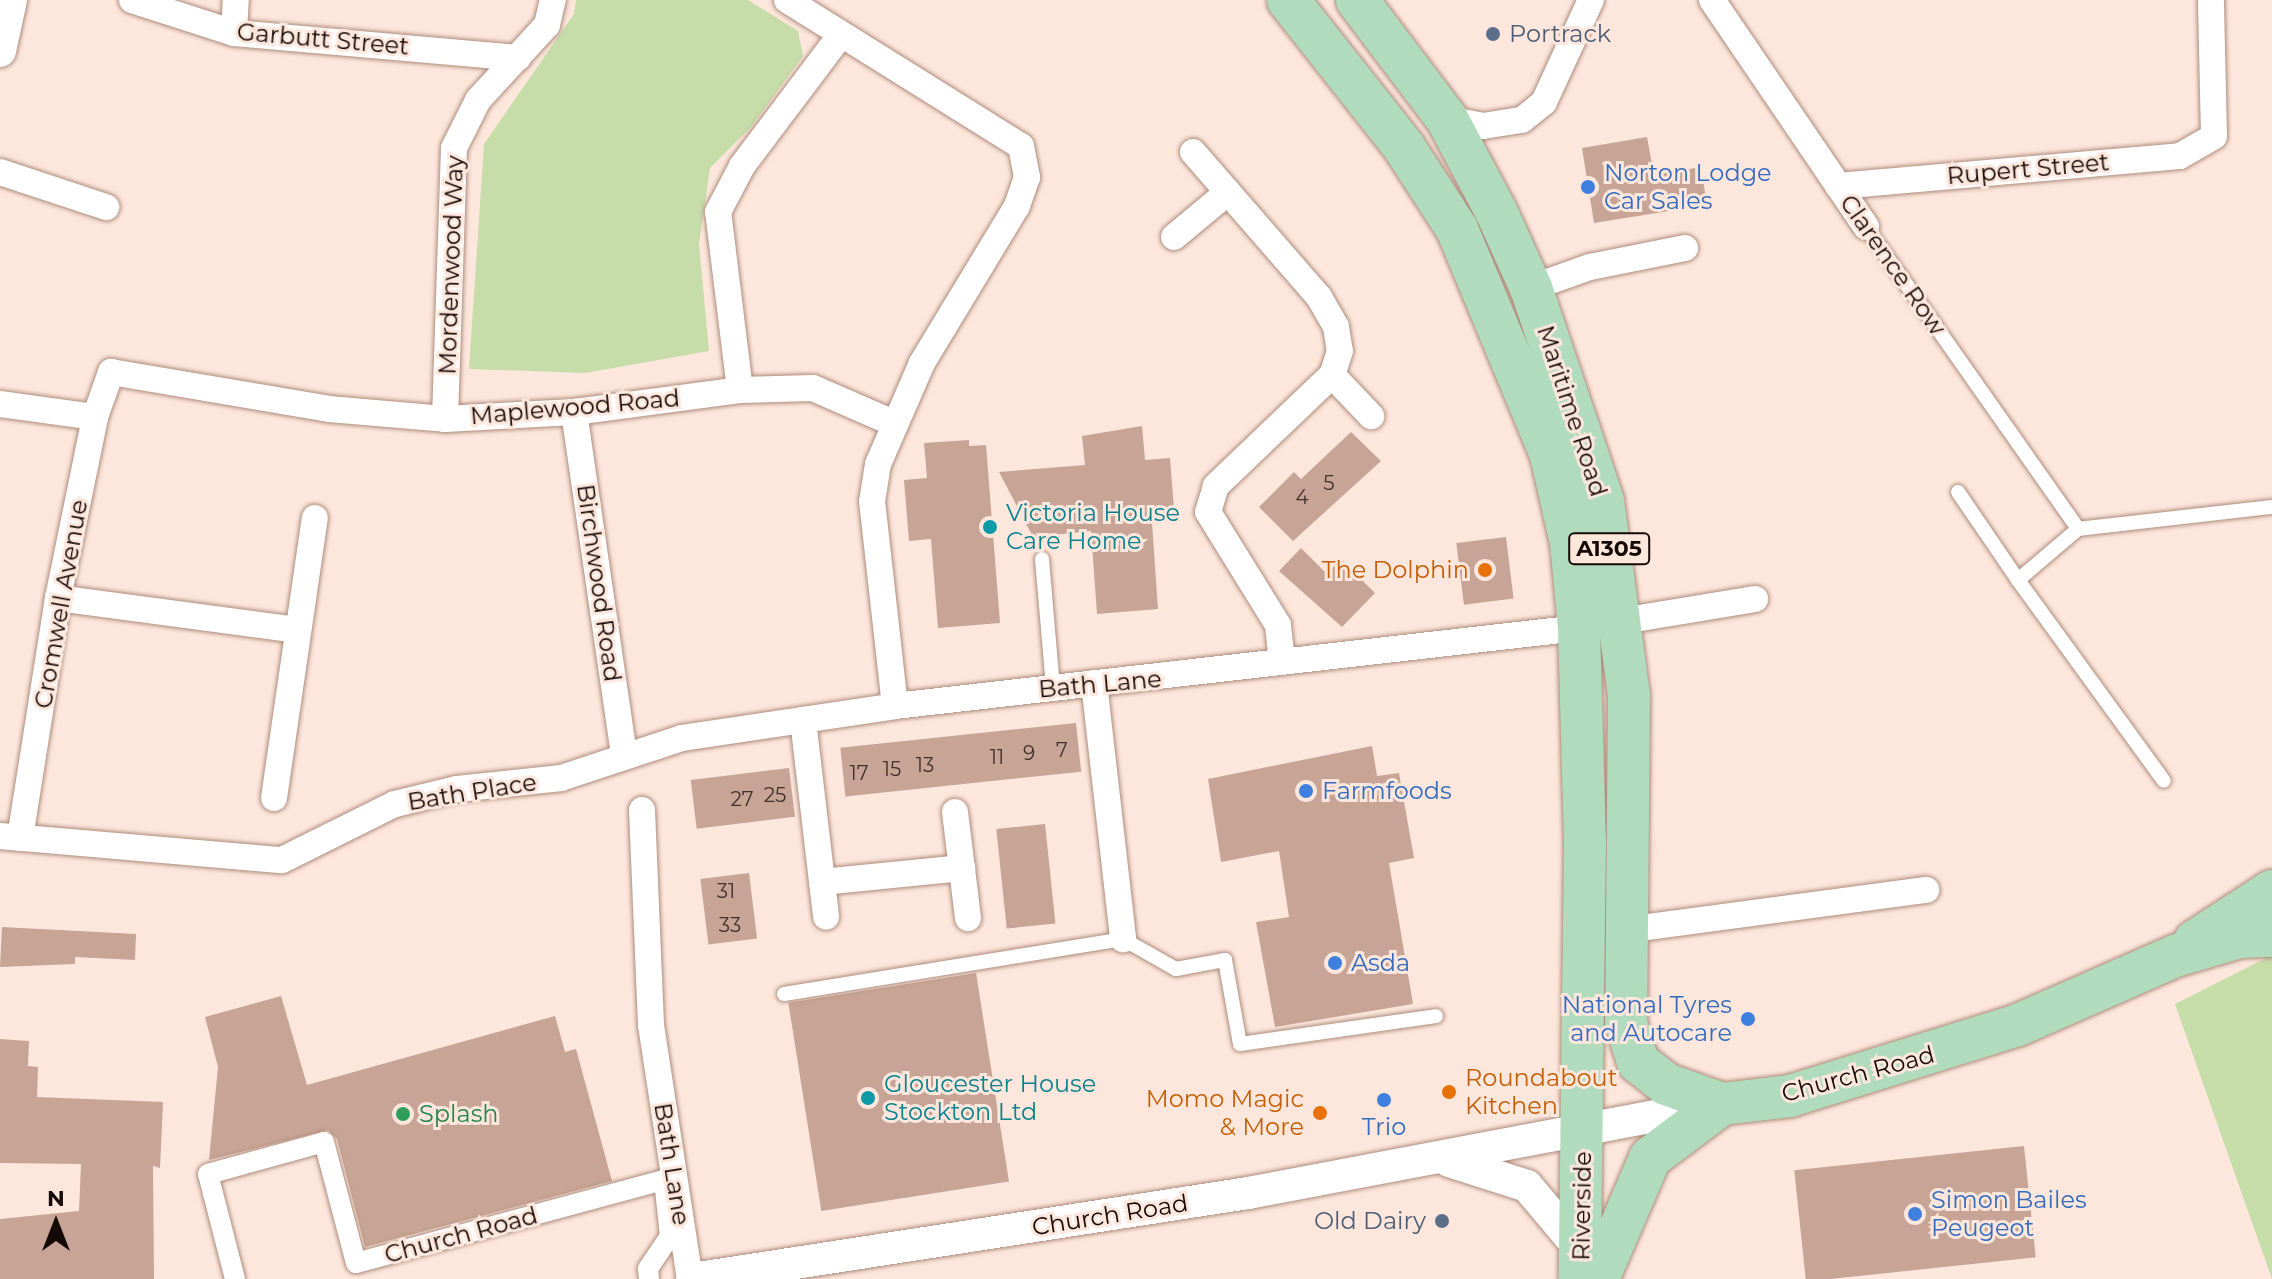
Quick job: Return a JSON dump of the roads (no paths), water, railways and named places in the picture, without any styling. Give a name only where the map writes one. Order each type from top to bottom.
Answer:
[{"type":"main road","name":"Maritime Road","points":[[1288,0],[1404,147],[1457,229],[1551,455],[1571,543],[1579,628],[1583,1133]]},
{"type":"main road","name":"Maritime Road","points":[[1357,0],[1447,119],[1531,288],[1603,501],[1622,621],[1629,695],[1626,1023],[1638,1062],[1666,1084],[1722,1104]]},
{"type":"main road","name":"Church Road","points":[[2175,956],[2272,891]]},
{"type":"main road","name":"Church Road","points":[[1722,1104],[1790,1096],[1888,1070],[2018,1025],[2175,956],[2240,937],[2272,936]]},
{"type":"main road","name":"Riverside","points":[[1586,1269],[1650,1158],[1722,1104]]},
{"type":"main road","name":"Riverside","points":[[1583,1133],[1586,1269]]},
{"type":"street","points":[[0,51],[11,0]]},
{"type":"street","name":"Garbutt Street","points":[[132,0],[234,33],[518,58]]},
{"type":"street","points":[[234,33],[236,0]]},
{"type":"street","name":"Mordenwood Way","points":[[445,419],[454,148],[478,100],[547,25],[553,0]]},
{"type":"street","points":[[787,0],[840,36],[1021,146],[1027,177],[1017,206],[891,422],[872,501],[895,706]]},
{"type":"street","points":[[1447,119],[1483,126],[1522,120],[1544,102],[1591,0]]},
{"type":"street","name":"Clarence Row","points":[[1712,0],[1866,227]]},
{"type":"street","name":"Rupert Street","points":[[1838,186],[2180,156],[2214,136],[2211,0]]},
{"type":"street","points":[[740,390],[718,212],[742,166],[840,36]]},
{"type":"street","points":[[1193,152],[1319,297],[1336,327],[1340,351],[1332,375],[1216,486],[1208,512],[1278,625],[1282,662]]},
{"type":"street","points":[[0,172],[106,207]]},
{"type":"street","points":[[1174,237],[1228,192]]},
{"type":"street","points":[[1531,288],[1590,267],[1685,248]]},
{"type":"street","name":"Maplewood Road","points":[[111,372],[329,409],[445,419],[574,412],[740,390],[813,388],[891,422]]},
{"type":"street","name":"Cromwell Avenue","points":[[10,837],[95,417],[111,372]]},
{"type":"street","points":[[1332,375],[1371,416]]},
{"type":"street","points":[[0,404],[95,417]]},
{"type":"street","name":"Birchwood Road","points":[[574,412],[624,755]]},
{"type":"street","points":[[274,798],[315,518]]},
{"type":"street","points":[[58,598],[297,630]]},
{"type":"street","points":[[1622,621],[1755,599]]},
{"type":"street","name":"Bath Lane","points":[[624,755],[682,738],[895,706],[1579,628]]},
{"type":"street","points":[[1094,683],[1123,939]]},
{"type":"street","points":[[803,720],[826,917]]},
{"type":"street","name":"Bath Place","points":[[10,837],[282,860],[395,804],[457,789],[561,778],[624,755]]},
{"type":"street","name":"Bath Lane","points":[[642,810],[651,1025],[691,1279]]},
{"type":"street","points":[[955,812],[968,918]]},
{"type":"street","points":[[822,882],[962,868]]},
{"type":"street","points":[[1626,930],[1926,890]]},
{"type":"street","name":"Church Road","points":[[691,1279],[839,1270],[1432,1157],[1583,1133],[1722,1104]]},
{"type":"street","name":"Church Road","points":[[235,1279],[208,1174],[324,1142],[356,1263],[664,1180],[670,1236],[648,1269],[649,1279]]},
{"type":"street","name":"Church Road","points":[[1432,1157],[1505,1174],[1527,1186],[1586,1269]]},
{"type":"lane","name":"Clarence Row","points":[[1866,227],[2078,529]]},
{"type":"lane","points":[[1958,492],[2164,781]]},
{"type":"lane","points":[[2018,580],[2078,529],[2272,507]]},
{"type":"lane","points":[[1042,559],[1053,688]]},
{"type":"lane","points":[[784,994],[1123,939],[1176,969],[1225,960],[1240,1044],[1436,1016]]},
{"type":"place","name":"Portrack","points":[[1493,34]]},
{"type":"place","name":"Norton Lodge Car Sales","points":[[1588,187]]},
{"type":"place","name":"Victoria House Care Home","points":[[990,527]]},
{"type":"place","name":"The Dolphin","points":[[1485,570]]},
{"type":"place","name":"Farmfoods","points":[[1306,791]]},
{"type":"place","name":"Asda","points":[[1335,963]]},
{"type":"place","name":"National Tyres and Autocare","points":[[1748,1019]]},
{"type":"place","name":"Roundabout Kitchen","points":[[1449,1092]]},
{"type":"place","name":"Gloucester House Stockton Ltd","points":[[868,1098]]},
{"type":"place","name":"Trio","points":[[1384,1100]]},
{"type":"place","name":"Momo Magic & More","points":[[1320,1113]]},
{"type":"place","name":"Splash","points":[[403,1114]]},
{"type":"place","name":"Simon Bailes Peugeot","points":[[1915,1214]]},
{"type":"place","name":"Old Dairy","points":[[1442,1221]]}]
